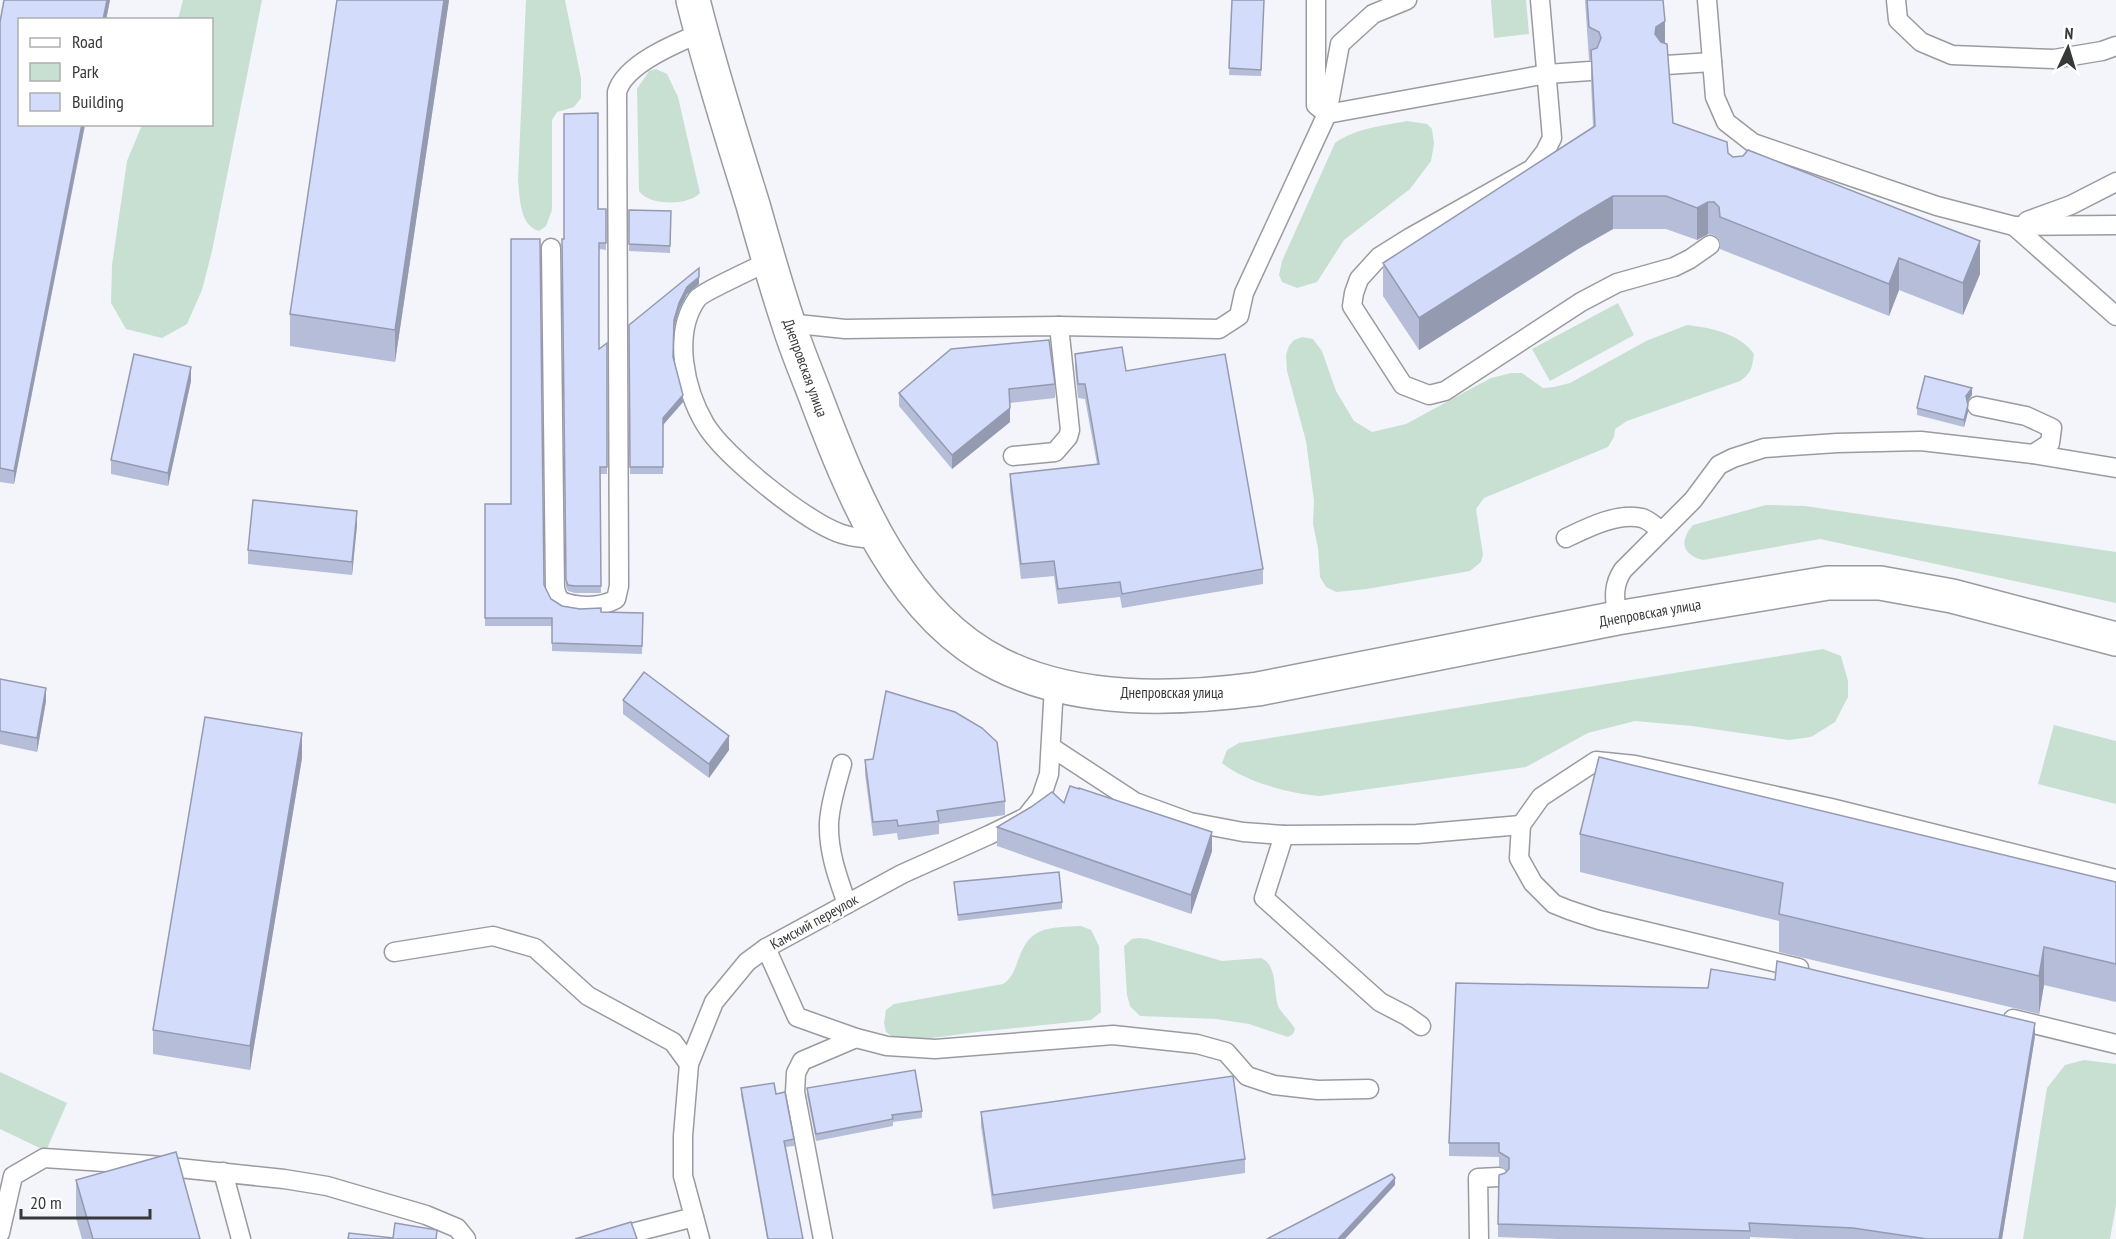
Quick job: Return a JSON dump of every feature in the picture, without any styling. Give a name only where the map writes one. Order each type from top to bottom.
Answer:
[{"type":"main road","name":"Днепровская улица","points":[[693,0],[788,324],[845,473],[878,538],[915,592],[961,640],[999,664],[1054,686],[1133,696],[1207,696],[1258,690],[1617,618],[1828,583],[1880,583],[1952,596],[2116,639]]},
{"type":"lane","points":[[1316,0],[1316,105],[1327,114],[1547,74],[1590,71]]},
{"type":"lane","points":[[788,324],[845,329],[1059,326],[1220,329],[1239,316],[1244,293],[1327,114],[1340,44],[1373,14],[1407,0]]},
{"type":"lane","points":[[1540,0],[1552,138],[1545,152],[1532,168],[1379,257],[1359,279],[1354,293],[1352,306],[1403,385],[1429,395],[1445,391],[1581,302],[1617,283],[1674,267],[1710,245]]},
{"type":"lane","points":[[1707,0],[1715,97],[1726,122],[1753,143],[1937,206],[2014,226],[2116,225]]},
{"type":"lane","points":[[1896,0],[1898,20],[1921,42],[1952,55],[2054,59],[2102,51],[2116,45]]},
{"type":"lane","points":[[551,248],[555,589],[559,600],[571,606],[608,604],[616,599],[619,586],[618,92],[626,75],[665,48],[701,33]]},
{"type":"lane","points":[[1666,65],[1712,62]]},
{"type":"lane","points":[[1745,161],[1753,143]]},
{"type":"lane","points":[[2014,226],[2071,205],[2116,182]]},
{"type":"lane","points":[[2014,226],[2116,316]]},
{"type":"lane","points":[[769,261],[698,297],[686,324],[684,350],[686,381],[691,398],[706,427],[743,466],[777,495],[840,533],[861,539],[878,538]]},
{"type":"lane","points":[[1013,456],[1054,452],[1068,437],[1070,430],[1059,326]]},
{"type":"lane","points":[[1977,406],[2026,416],[2052,428],[2050,443],[2033,454]]},
{"type":"lane","points":[[1617,618],[1614,590],[1616,580],[1623,570],[1693,500],[1719,465],[1764,448],[1921,441],[2033,454],[2116,468]]},
{"type":"lane","points":[[1566,538],[1602,522],[1625,518],[1641,517],[1649,520],[1661,531]]},
{"type":"lane","name":"Камский переулок","points":[[700,1239],[683,1176],[683,1136],[688,1064],[714,1002],[747,962],[766,948],[902,874],[989,836],[1026,816],[1041,798],[1049,774],[1054,686]]},
{"type":"lane","points":[[1051,747],[1135,802],[1190,822],[1243,832],[1284,835],[1416,834],[1521,825]]},
{"type":"lane","points":[[1817,972],[1599,920],[1554,904],[1533,883],[1519,858],[1521,825],[1541,797],[1596,761],[1635,765],[1831,808],[2116,879]]},
{"type":"lane","points":[[842,764],[829,822],[833,862],[847,904]]},
{"type":"lane","points":[[1284,835],[1264,898],[1380,1002],[1421,1026]]},
{"type":"lane","points":[[394,952],[493,936],[535,948],[588,996],[673,1042],[688,1064]]},
{"type":"lane","points":[[766,948],[797,1017],[856,1038],[887,1046],[934,1049],[1113,1035],[1197,1044],[1226,1052],[1247,1076],[1274,1085],[1318,1090],[1369,1089]]},
{"type":"lane","points":[[2001,1016],[2116,1044]]},
{"type":"lane","points":[[823,1239],[795,1092],[796,1073],[802,1061],[856,1038]]},
{"type":"lane","points":[[0,1233],[14,1176],[44,1158],[223,1172],[327,1186],[426,1215],[457,1228],[466,1239]]},
{"type":"lane","points":[[223,1172],[241,1239]]},
{"type":"lane","points":[[1479,1239],[1479,1178],[1499,1177]]},
{"type":"lane","points":[[609,1239],[694,1217]]},
{"type":"green space","points":[[183,0],[262,0],[212,251],[202,290],[187,324],[162,338],[126,329],[111,303],[112,265],[127,161],[142,126],[213,126],[213,18],[178,18]]},
{"type":"green space","points":[[526,0],[565,0],[581,78],[581,98],[574,107],[557,112],[552,120],[552,210],[546,226],[539,231],[532,228],[524,217],[518,180]]},
{"type":"green space","points":[[1491,0],[1526,0],[1529,34],[1494,38]]},
{"type":"green space","points":[[656,69],[667,74],[678,97],[700,193],[678,202],[660,202],[644,196],[639,191],[637,89],[649,71]]},
{"type":"green space","points":[[1407,121],[1427,124],[1432,129],[1434,144],[1431,161],[1410,189],[1344,240],[1317,282],[1297,288],[1282,282],[1279,275],[1282,261],[1335,143],[1360,131]]},
{"type":"green space","points":[[1618,303],[1634,335],[1550,381],[1532,349]]},
{"type":"green space","points":[[1687,325],[1724,333],[1741,341],[1754,354],[1752,366],[1747,375],[1740,381],[1627,421],[1615,429],[1614,437],[1608,447],[1484,498],[1476,509],[1483,555],[1481,562],[1470,571],[1367,589],[1336,592],[1326,587],[1320,577],[1318,548],[1313,524],[1314,501],[1306,441],[1287,371],[1286,355],[1294,340],[1302,337],[1313,339],[1322,351],[1336,391],[1354,421],[1372,432],[1406,424],[1491,378],[1511,373],[1522,373],[1543,388],[1570,383],[1646,341]]},
{"type":"green space","points":[[1766,505],[1805,506],[2116,552],[2116,603],[1820,539],[1703,560],[1687,551],[1684,542],[1693,525]]},
{"type":"green space","points":[[1823,649],[1841,656],[1848,681],[1848,697],[1835,722],[1811,737],[1789,740],[1692,726],[1635,721],[1588,733],[1526,767],[1320,796],[1269,786],[1243,776],[1222,763],[1227,750],[1239,743]]},
{"type":"green space","points":[[2054,725],[2116,741],[2116,804],[2038,784]]},
{"type":"green space","points":[[1081,926],[1091,930],[1099,946],[1101,1012],[1091,1020],[924,1039],[897,1040],[886,1032],[884,1023],[886,1010],[894,1004],[1003,984],[1013,973],[1031,937],[1049,929]]},
{"type":"green space","points":[[1139,938],[1222,961],[1261,958],[1266,961],[1273,972],[1278,1006],[1295,1029],[1293,1034],[1288,1037],[1249,1024],[1216,1019],[1140,1016],[1130,1006],[1127,995],[1124,946],[1132,939]]},
{"type":"green space","points":[[2084,1060],[2116,1064],[2116,1205],[2110,1239],[2023,1239],[2047,1088],[2065,1065]]},
{"type":"green space","points":[[0,1072],[67,1103],[46,1151],[0,1129]]},
{"type":"building","points":[[4,0],[107,0],[103,18],[18,18],[18,126],[82,126],[14,471],[0,468],[0,22]]},
{"type":"building","points":[[337,0],[444,0],[395,330],[290,314]]},
{"type":"building","points":[[1232,0],[1264,0],[1261,70],[1229,68]]},
{"type":"building","points":[[1587,0],[1663,0],[1665,21],[1656,27],[1655,34],[1661,42],[1667,44],[1673,123],[1727,142],[1728,153],[1733,157],[1743,156],[1748,150],[1980,241],[1963,283],[1899,258],[1889,284],[1720,217],[1719,207],[1714,202],[1708,202],[1697,208],[1666,196],[1613,196],[1419,318],[1383,263],[1595,126],[1591,50],[1597,48],[1601,38],[1599,32],[1589,27]]},
{"type":"building","points":[[598,113],[598,209],[606,209],[606,243],[599,243],[599,349],[607,343],[607,467],[600,467],[601,586],[575,586],[568,585],[566,580],[562,239],[564,239],[564,114]]},
{"type":"building","points":[[629,210],[671,211],[670,246],[629,244]]},
{"type":"building","points":[[511,239],[540,239],[544,585],[551,599],[562,606],[580,609],[601,608],[601,612],[643,613],[642,646],[552,643],[552,618],[485,618],[485,504],[511,504]]},
{"type":"building","points":[[699,268],[699,277],[687,287],[674,320],[673,357],[683,395],[663,418],[663,467],[630,467],[629,325]]},
{"type":"building","points":[[1049,340],[1055,384],[1009,389],[1010,408],[952,455],[899,393],[951,349]]},
{"type":"building","points":[[1122,347],[1126,371],[1225,354],[1263,569],[1122,594],[1120,582],[1058,589],[1054,561],[1021,564],[1010,474],[1099,464],[1085,384],[1078,384],[1075,354]]},
{"type":"building","points":[[134,354],[191,367],[168,473],[111,460]]},
{"type":"building","points":[[1925,376],[1972,388],[1966,396],[1968,405],[1964,420],[1917,408]]},
{"type":"building","points":[[253,500],[357,511],[352,562],[248,550]]},
{"type":"building","points":[[644,672],[729,736],[709,764],[623,700]]},
{"type":"building","points":[[0,679],[46,688],[37,738],[0,731]]},
{"type":"building","points":[[886,691],[955,712],[982,728],[997,742],[1005,801],[937,811],[939,821],[898,826],[897,820],[873,822],[865,760],[873,759]]},
{"type":"building","points":[[205,717],[302,733],[250,1046],[153,1030]]},
{"type":"building","points":[[1599,757],[2116,882],[2116,964],[2044,947],[2039,976],[1779,914],[1783,883],[1580,834]]},
{"type":"building","points":[[1070,786],[1212,832],[1191,895],[997,827],[1052,792],[1064,803]]},
{"type":"building","points":[[1059,872],[1062,902],[958,915],[954,882]]},
{"type":"building","points":[[1777,961],[2035,1023],[1999,1239],[1927,1239],[1853,1228],[1749,1223],[1750,1231],[1498,1224],[1499,1175],[1509,1169],[1509,1158],[1499,1152],[1499,1143],[1449,1143],[1456,983],[1708,988],[1711,969],[1775,980]]},
{"type":"building","points":[[915,1070],[922,1111],[892,1115],[893,1119],[816,1134],[807,1088]]},
{"type":"building","points":[[1233,1076],[1245,1159],[993,1195],[981,1112]]},
{"type":"building","points":[[774,1083],[776,1094],[785,1092],[794,1139],[784,1141],[803,1239],[768,1239],[741,1088]]},
{"type":"building","points":[[176,1152],[200,1239],[93,1239],[76,1180]]},
{"type":"building","points":[[1392,1174],[1395,1178],[1338,1239],[1267,1239]]},
{"type":"building","points":[[631,1222],[637,1239],[575,1239]]},
{"type":"building","points":[[395,1223],[437,1230],[436,1239],[348,1239],[349,1233],[393,1238]]}]
